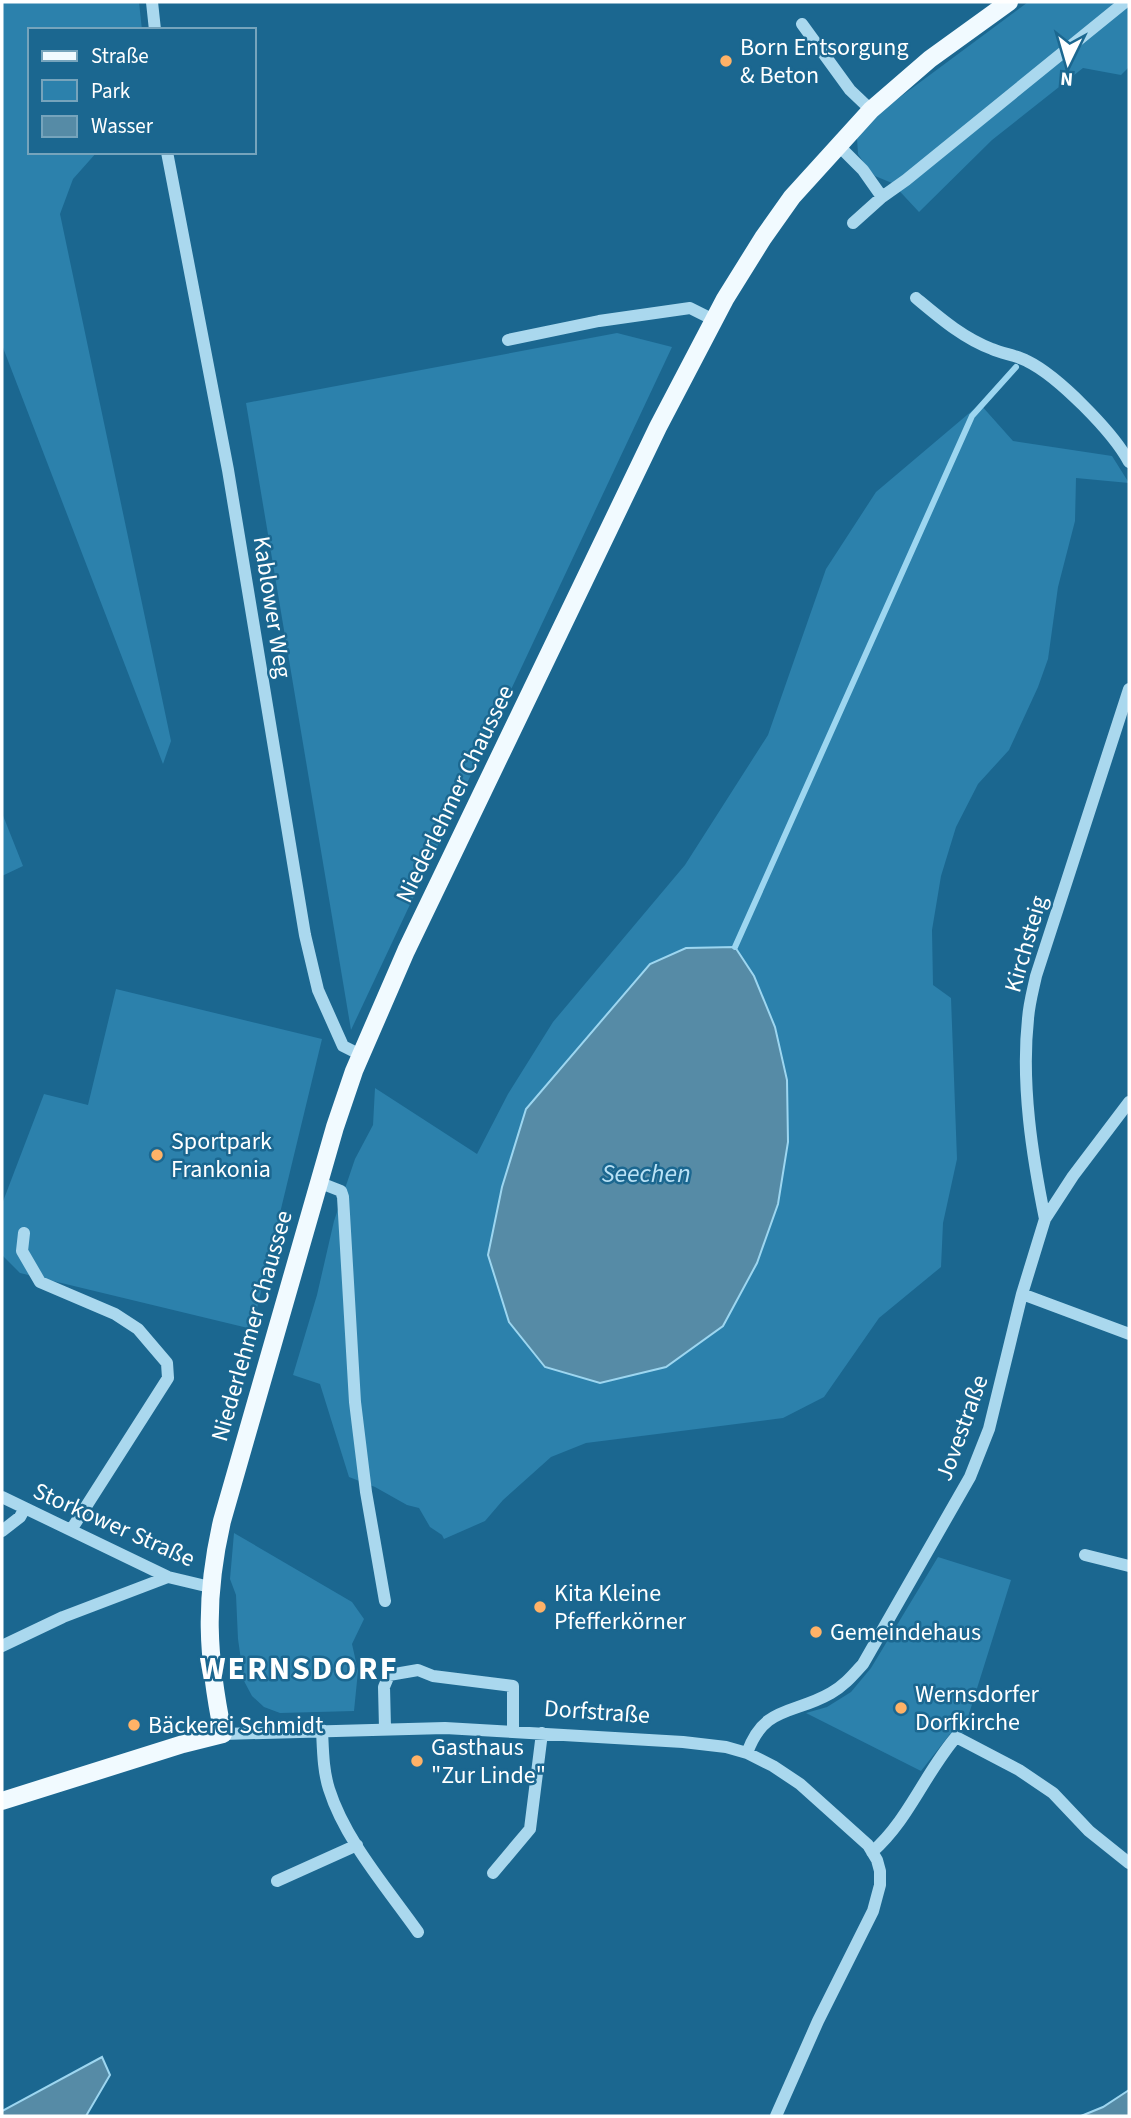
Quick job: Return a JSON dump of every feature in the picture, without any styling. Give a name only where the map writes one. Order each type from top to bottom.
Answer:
[{"type":"main road","name":"Niederlehmer Chaussee","points":[[223,1734],[209,1644],[210,1587],[222,1521],[318,1182],[361,1055],[437,885],[658,427],[714,320],[763,238],[792,198],[871,110],[930,59],[1009,2]]},
{"type":"main road","name":"Dorfstraße","points":[[2,1801],[223,1734]]},
{"type":"street","points":[[152,2],[155,28]]},
{"type":"street","points":[[853,223],[1125,2]]},
{"type":"street","points":[[802,24],[850,90],[871,110]]},
{"type":"street","points":[[838,145],[863,170],[882,197]]},
{"type":"street","name":"Kablower Weg","points":[[167,154],[228,470],[305,935],[318,990],[343,1046],[361,1055]]},
{"type":"street","points":[[916,298],[968,337],[990,349],[1030,362],[1050,377],[1094,416],[1129,462]]},
{"type":"street","points":[[508,340],[599,321],[690,308],[714,320]]},
{"type":"street","name":"Kirchsteig","points":[[1045,1219],[1028,1100],[1028,1018],[1036,976],[1129,689]]},
{"type":"street","name":"Jovestraße","points":[[747,1753],[752,1737],[766,1720],[830,1694],[848,1682],[863,1664],[970,1477],[996,1405],[1022,1294],[1045,1219],[1073,1176],[1129,1102]]},
{"type":"street","points":[[318,1182],[341,1191],[343,1197],[355,1402],[366,1492],[385,1601]]},
{"type":"street","points":[[24,1233],[22,1251],[40,1282],[116,1314],[138,1329],[167,1363],[168,1378],[71,1530]]},
{"type":"street","points":[[1022,1294],[1129,1334]]},
{"type":"street","name":"Storkower Straße","points":[[2,1497],[168,1577],[210,1587]]},
{"type":"street","points":[[2,1531],[20,1517],[25,1508]]},
{"type":"street","points":[[1085,1555],[1129,1566]]},
{"type":"street","points":[[2,1646],[63,1617],[168,1577]]},
{"type":"street","points":[[385,1728],[384,1687],[389,1675],[418,1670],[433,1676],[513,1686],[513,1731]]},
{"type":"street","name":"Dorfstraße","points":[[223,1734],[385,1728],[513,1731],[726,1747],[747,1753],[773,1766],[800,1784],[858,1835],[872,1852]]},
{"type":"street","points":[[322,1730],[328,1787],[340,1818],[418,1931]]},
{"type":"street","points":[[493,1872],[530,1829],[542,1733]]},
{"type":"street","points":[[776,2116],[818,2021],[878,1898],[880,1871],[872,1852],[893,1832],[939,1756],[956,1737],[1019,1770],[1053,1793],[1089,1831],[1129,1863]]},
{"type":"street","points":[[277,1881],[357,1845]]},
{"type":"green space","points":[[2,2],[139,2],[142,28],[28,28],[28,154],[95,154],[73,179],[60,214],[171,741],[163,764],[2,345]]},
{"type":"green space","points":[[1028,2],[1129,2],[1129,67],[1121,75],[1083,68],[992,140],[919,212],[892,183],[875,176],[866,166],[858,154],[857,138],[884,109]]},
{"type":"green space","points":[[617,333],[672,347],[351,1030],[246,403]]},
{"type":"green space","points":[[980,404],[1013,441],[1112,456],[1129,483],[1076,478],[1075,521],[1058,587],[1048,659],[1009,750],[978,784],[956,827],[941,876],[932,930],[933,985],[951,998],[957,1159],[943,1223],[941,1267],[879,1318],[824,1397],[783,1418],[586,1443],[551,1457],[503,1500],[485,1521],[444,1539],[430,1527],[419,1508],[407,1505],[375,1487],[349,1477],[320,1384],[293,1375],[317,1295],[334,1221],[355,1159],[373,1125],[375,1088],[477,1154],[508,1094],[553,1022],[685,865],[768,735],[826,569],[876,492]],"holes":[[[650,964],[787,1079],[788,1142],[778,1204],[600,1383],[545,1367],[509,1322],[488,1255],[502,1187],[526,1109]]]},
{"type":"green space","points":[[2,813],[23,866],[2,876]]},
{"type":"green space","name":"Sportpark Frankonia","points":[[116,989],[322,1039],[252,1329],[20,1273],[2,1255],[2,1204],[44,1094],[88,1105]]},
{"type":"green space","points":[[234,1533],[352,1602],[364,1619],[352,1644],[358,1671],[354,1711],[280,1713],[264,1707],[252,1696],[244,1681],[236,1595],[230,1579]]},
{"type":"green space","points":[[938,1557],[1011,1580],[963,1733],[950,1734],[921,1771],[806,1713],[827,1707],[851,1692],[871,1668]]},
{"type":"water","name":"Seechen","points":[[735,947],[754,976],[775,1027],[787,1080],[788,1142],[778,1204],[757,1263],[723,1326],[666,1367],[600,1383],[545,1367],[509,1322],[488,1255],[502,1187],[526,1109],[650,964],[686,948]]},
{"type":"water","points":[[102,2057],[110,2075],[86,2116],[2,2116],[2,2111]]},
{"type":"water","points":[[1129,2090],[1129,2116],[1081,2116],[1103,2107]]},
{"type":"waterway","points":[[735,947],[972,416],[1016,367]]},
{"type":"place","name":"Born Entsorgung & Beton","points":[[726,61]]},
{"type":"place","name":"Sportpark Frankonia","points":[[157,1155]]},
{"type":"place","name":"Kita Kleine Pfefferkörner","points":[[540,1607]]},
{"type":"place","name":"Gemeindehaus","points":[[816,1632]]},
{"type":"place","name":"Wernsdorfer Dorfkirche","points":[[901,1708]]},
{"type":"place","name":"Bäckerei Schmidt","points":[[134,1725]]},
{"type":"place","name":"Gasthaus \"Zur Linde\"","points":[[417,1761]]},
{"type":"district","name":"WERNSDORF","points":[[299,1669]]}]
